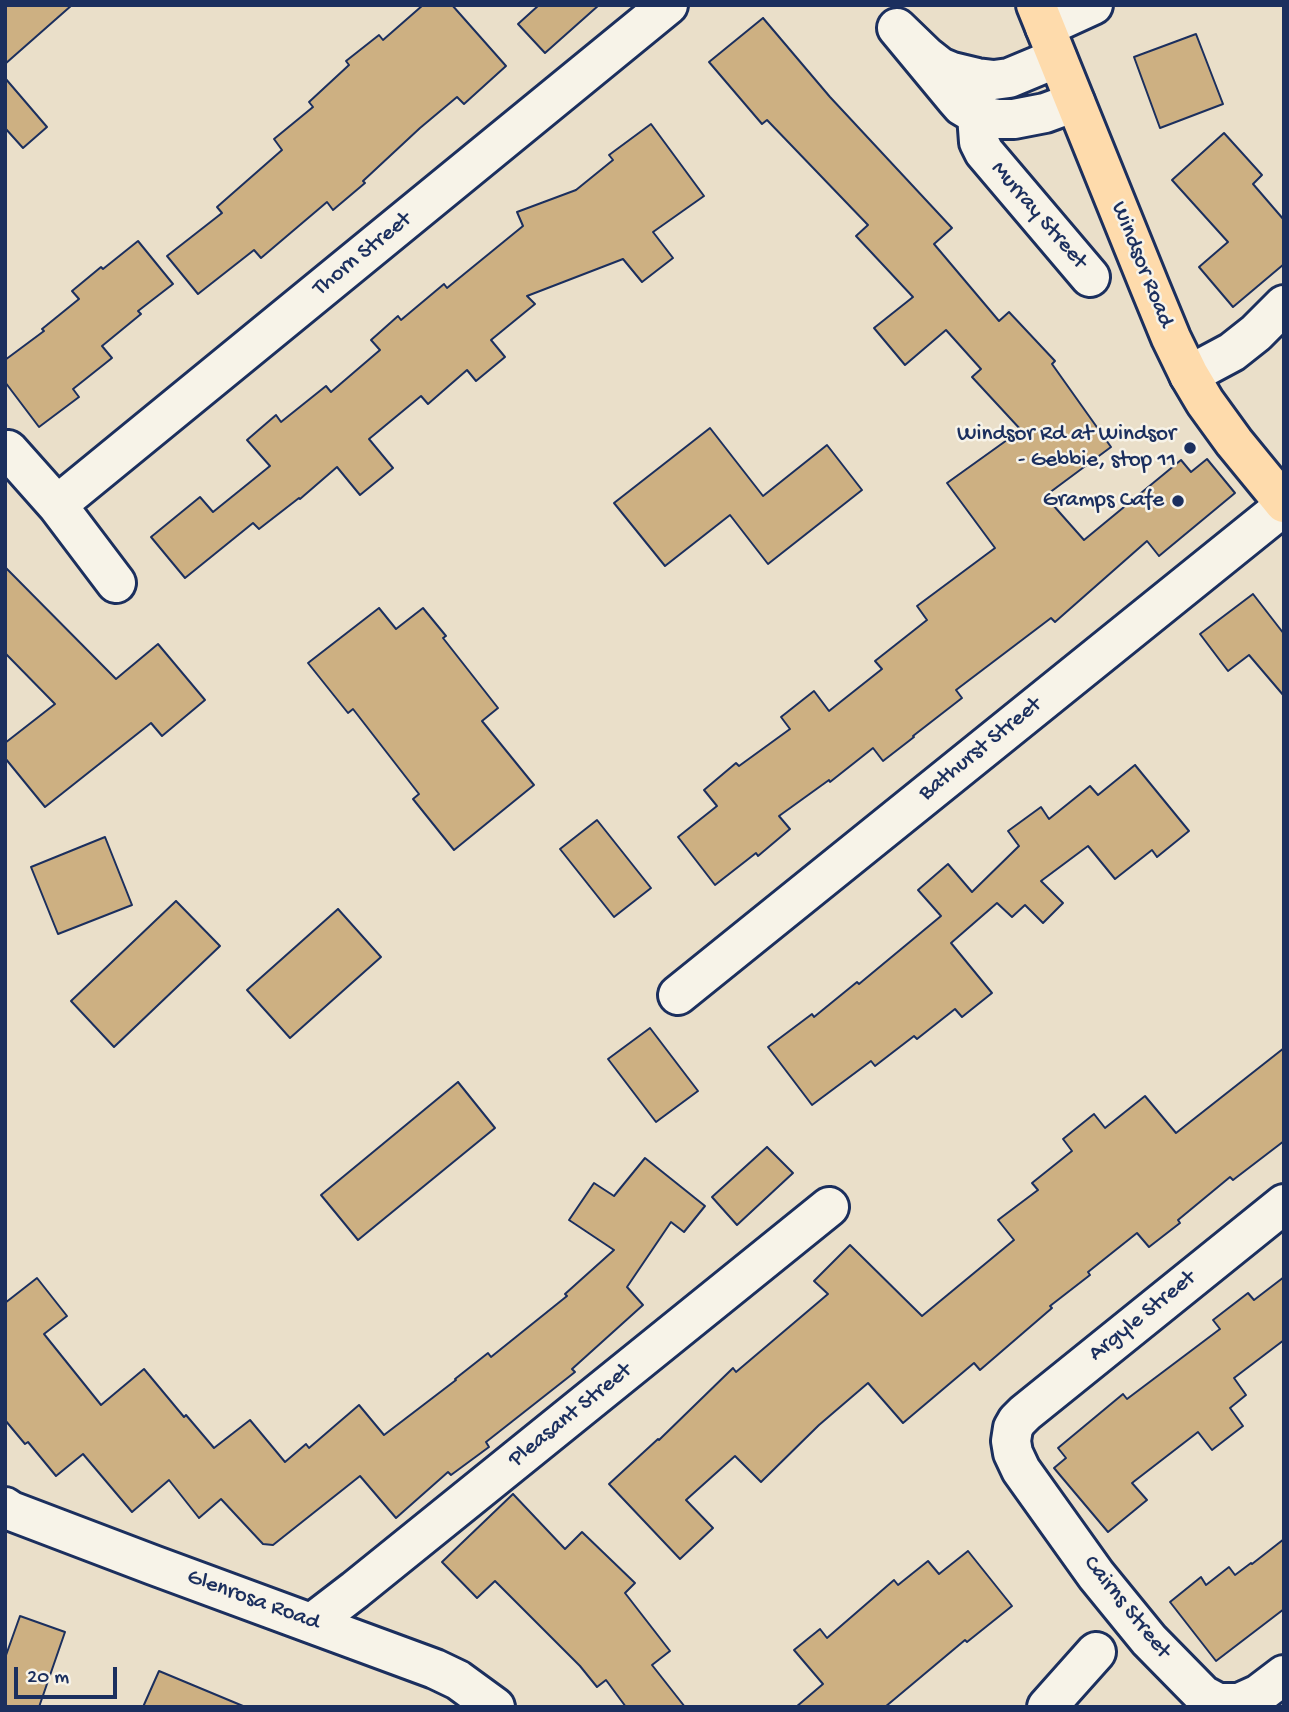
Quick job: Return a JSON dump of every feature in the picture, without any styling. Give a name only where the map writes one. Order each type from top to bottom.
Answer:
[{"type":"main road","name":"Windsor Road","points":[[1046,30],[1171,338],[1189,375],[1234,442],[1284,504]]},
{"type":"street","name":"Thorn Street","points":[[57,505],[668,5]]},
{"type":"street","points":[[888,17],[926,56],[940,66],[959,74],[994,80],[1009,78],[1046,30],[1093,5]]},
{"type":"street","points":[[888,17],[955,99],[977,115],[997,120],[1014,119],[1045,113],[1075,102]]},
{"type":"street","name":"Murray Street","points":[[977,115],[979,142],[984,152],[1090,277]]},
{"type":"street","points":[[1189,375],[1232,352],[1284,305]]},
{"type":"street","points":[[8,450],[57,505],[116,583]]},
{"type":"street","name":"Bathurst Street","points":[[678,995],[1284,504]]},
{"type":"street","name":"Argyle Street","points":[[1011,1437],[1015,1424],[1025,1413],[1284,1204]]},
{"type":"street","name":"Pleasant Street","points":[[312,1623],[829,1207]]},
{"type":"street","name":"Cairns Street","points":[[1011,1437],[1013,1453],[1021,1470],[1096,1575],[1149,1640],[1203,1695],[1218,1703],[1239,1703],[1259,1694],[1284,1675]]},
{"type":"street","name":"Glenrosa Road","points":[[5,1507],[435,1669],[458,1680],[495,1707]]},
{"type":"street","points":[[1047,1707],[1097,1652]]},
{"type":"building","points":[[5,5],[72,5],[5,64]]},
{"type":"building","points":[[423,5],[452,5],[506,66],[464,104],[457,97],[333,210],[327,202],[261,258],[254,250],[198,294],[167,256],[222,213],[217,207],[282,150],[274,139],[313,107],[309,102],[349,65],[346,61],[379,35],[383,40]]},
{"type":"building","points":[[539,5],[599,5],[545,53],[518,24]]},
{"type":"building","points":[[763,18],[830,97],[952,228],[934,244],[999,321],[1009,312],[1055,361],[1052,364],[1111,447],[1045,496],[1084,540],[1181,460],[1191,472],[1207,459],[1235,493],[1159,556],[1147,541],[1055,622],[1051,618],[956,690],[962,698],[883,761],[873,748],[830,782],[829,780],[779,816],[790,829],[758,856],[756,853],[715,885],[678,837],[717,806],[704,790],[736,763],[739,766],[790,729],[781,717],[814,691],[829,711],[882,669],[875,661],[927,620],[917,606],[995,548],[947,483],[1021,430],[972,377],[981,369],[946,330],[905,365],[874,328],[913,297],[856,236],[868,225],[767,120],[762,124],[709,62]]},
{"type":"building","points":[[1196,34],[1223,104],[1160,128],[1134,57]]},
{"type":"building","points":[[5,78],[47,127],[23,148],[5,128]]},
{"type":"building","points":[[651,124],[704,196],[653,232],[673,258],[642,282],[623,259],[527,296],[535,304],[491,340],[505,357],[476,381],[467,370],[428,404],[421,396],[369,439],[393,468],[360,495],[337,467],[259,529],[253,523],[185,578],[151,537],[200,497],[213,512],[270,466],[247,440],[276,415],[281,422],[326,386],[331,392],[380,350],[371,340],[398,316],[401,320],[444,284],[447,288],[523,226],[517,212],[576,190],[613,160],[609,155]]},
{"type":"building","points":[[1224,133],[1262,175],[1253,184],[1284,220],[1284,264],[1233,307],[1199,267],[1228,242],[1172,180]]},
{"type":"building","points":[[138,241],[173,284],[138,311],[141,314],[102,346],[112,358],[73,389],[79,397],[39,427],[5,382],[5,360],[44,331],[42,329],[79,299],[72,291]]},
{"type":"building","points":[[710,428],[763,496],[827,445],[862,490],[768,564],[730,515],[665,566],[614,503]]},
{"type":"building","points":[[5,567],[116,679],[158,644],[205,700],[162,736],[151,723],[45,807],[5,758],[5,743],[55,704],[5,653]]},
{"type":"building","points":[[1253,594],[1284,634],[1284,696],[1249,655],[1228,671],[1200,634]]},
{"type":"building","points":[[379,608],[396,629],[423,608],[498,708],[482,721],[534,785],[454,850],[413,799],[419,794],[353,709],[348,713],[308,663]]},
{"type":"building","points":[[1135,765],[1189,831],[1157,857],[1152,850],[1115,879],[1088,846],[1041,881],[1063,903],[1043,923],[1025,905],[1012,917],[997,903],[951,943],[992,993],[962,1017],[955,1009],[917,1039],[914,1036],[875,1066],[871,1061],[812,1105],[768,1047],[812,1014],[814,1017],[857,982],[859,984],[941,916],[918,890],[948,864],[972,892],[1019,846],[1008,831],[1041,807],[1049,819],[1090,786],[1098,795]]},
{"type":"building","points":[[597,820],[651,888],[614,917],[560,849]]},
{"type":"building","points":[[105,837],[132,905],[58,934],[31,867]]},
{"type":"building","points":[[176,901],[220,946],[114,1047],[71,1001]]},
{"type":"building","points":[[338,909],[381,957],[290,1038],[247,990]]},
{"type":"building","points":[[650,1028],[698,1091],[656,1122],[608,1059]]},
{"type":"building","points":[[1284,1048],[1284,1141],[1233,1180],[1230,1177],[1178,1220],[1180,1223],[1149,1247],[1137,1233],[1088,1272],[1090,1275],[1050,1306],[1052,1308],[980,1370],[974,1363],[903,1423],[868,1383],[819,1425],[761,1482],[735,1456],[686,1500],[713,1528],[680,1559],[609,1484],[733,1368],[736,1372],[828,1294],[814,1281],[850,1245],[922,1316],[1014,1240],[998,1220],[1038,1190],[1032,1183],[1072,1151],[1063,1139],[1094,1114],[1105,1128],[1145,1096],[1176,1133]]},
{"type":"building","points":[[458,1082],[495,1128],[358,1240],[321,1195]]},
{"type":"building","points":[[767,1147],[793,1173],[737,1225],[712,1197]]},
{"type":"building","points":[[645,1158],[705,1206],[684,1232],[671,1222],[627,1287],[643,1305],[572,1369],[575,1372],[486,1442],[489,1447],[451,1475],[448,1472],[396,1518],[360,1476],[273,1545],[263,1544],[221,1499],[199,1518],[169,1480],[132,1512],[83,1454],[56,1476],[28,1442],[25,1444],[5,1420],[5,1303],[37,1278],[67,1316],[44,1334],[101,1405],[144,1369],[214,1448],[250,1420],[285,1462],[306,1444],[309,1448],[359,1405],[384,1435],[488,1353],[491,1357],[567,1296],[565,1294],[614,1250],[569,1220],[594,1183],[614,1196]]},
{"type":"building","points":[[1284,1277],[1284,1340],[1234,1378],[1246,1395],[1230,1408],[1243,1426],[1212,1450],[1198,1432],[1132,1483],[1147,1500],[1108,1532],[1054,1468],[1066,1458],[1058,1448],[1123,1394],[1127,1399],[1220,1329],[1213,1320],[1248,1293],[1254,1300]]},
{"type":"building","points":[[513,1494],[565,1549],[582,1532],[635,1583],[625,1593],[670,1651],[652,1665],[685,1707],[626,1707],[606,1680],[597,1687],[580,1666],[495,1581],[477,1598],[442,1562]]},
{"type":"building","points":[[1284,1539],[1284,1609],[1216,1661],[1170,1602],[1201,1577],[1206,1585],[1229,1567],[1235,1575]]},
{"type":"building","points":[[968,1551],[1012,1606],[967,1642],[965,1640],[885,1707],[796,1707],[823,1684],[794,1650],[820,1629],[827,1638],[894,1580],[898,1585],[928,1561],[939,1574]]},
{"type":"building","points":[[20,1616],[65,1632],[39,1707],[5,1707],[5,1658]]},
{"type":"building","points":[[159,1671],[243,1706],[243,1707],[143,1707]]},
{"type":"place","name":"Windsor Rd at Windsor - Gebbie, stop 11","points":[[1190,448]]},
{"type":"place","name":"Gramps Cafe","points":[[1178,501]]}]
